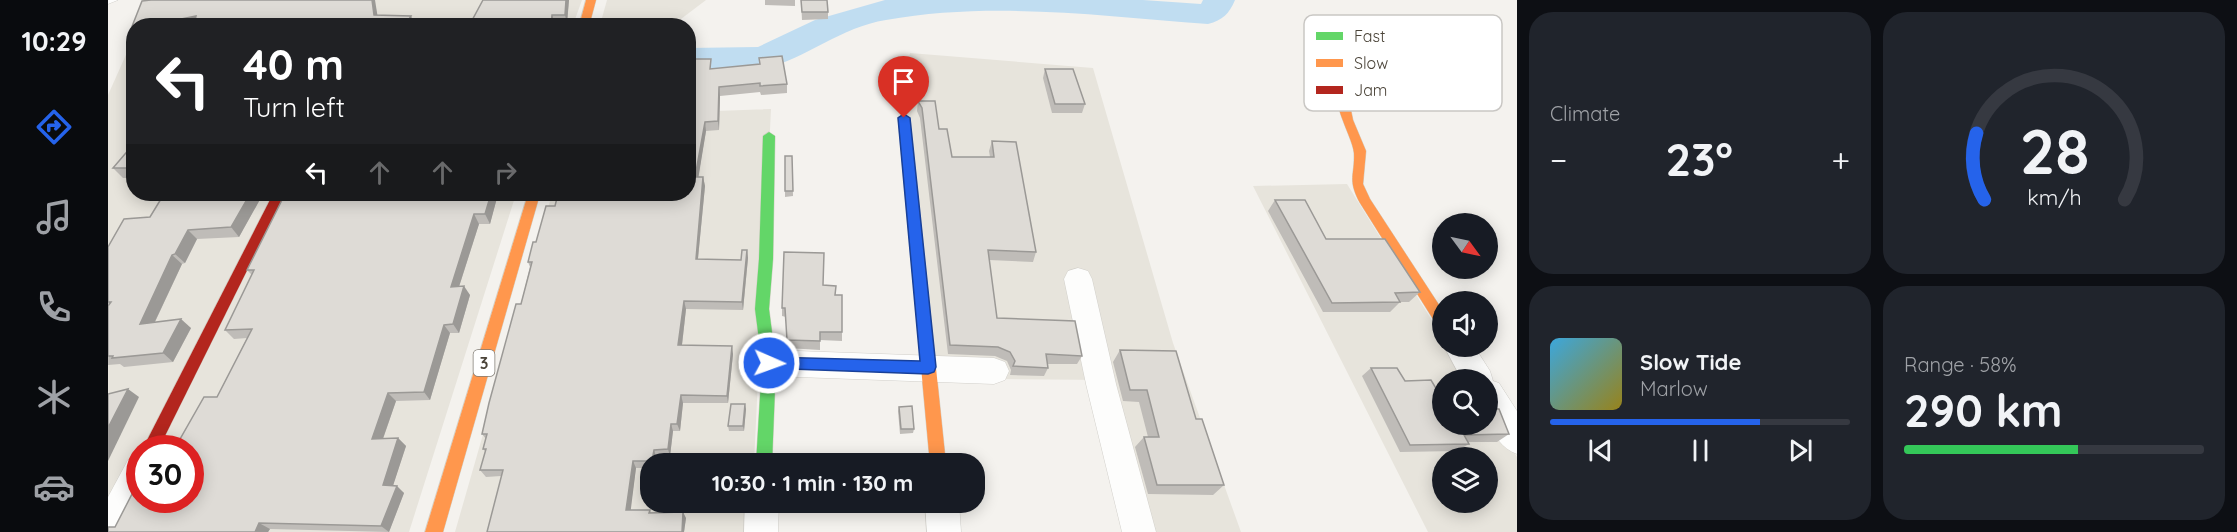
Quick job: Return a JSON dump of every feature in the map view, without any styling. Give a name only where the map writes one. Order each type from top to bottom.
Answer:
[{"type":"main road","points":[[586,18],[591,0]]},
{"type":"main road","points":[[1345,111],[1360,151],[1358,184],[1360,192],[1432,305]]},
{"type":"main road","points":[[904,118],[937,453]]},
{"type":"main road","points":[[765,453],[769,363],[762,309],[766,259],[769,136]]},
{"type":"main road","points":[[158,435],[275,201]]},
{"type":"main road","name":"3","points":[[434,532],[532,201]]},
{"type":"street","points":[[1078,279],[1101,384],[1139,532]]},
{"type":"street","points":[[769,363],[994,371]]},
{"type":"street","points":[[1498,409],[1517,439]]},
{"type":"street","points":[[108,531],[126,497]]},
{"type":"street","points":[[761,532],[762,513]]},
{"type":"street","points":[[943,513],[945,532]]},
{"type":"lane","points":[[108,1],[114,0]]},
{"type":"shaded area","points":[[151,0],[582,0],[576,18],[143,18]]},
{"type":"shaded area","points":[[607,0],[706,0],[682,18],[602,18]]},
{"type":"shaded area","points":[[910,53],[1093,68],[1173,343],[1241,532],[1147,532],[1109,380],[999,379],[930,363],[906,117],[900,106]]},
{"type":"shaded area","points":[[126,55],[126,201],[514,201],[409,532],[108,532],[108,95]]},
{"type":"shaded area","points":[[771,109],[754,453],[640,453],[640,513],[752,513],[751,532],[455,532],[550,201],[696,201],[696,112]]},
{"type":"shaded area","points":[[1347,184],[1432,320],[1432,357],[1455,357],[1462,369],[1432,369],[1432,435],[1498,435],[1498,426],[1517,457],[1517,532],[1428,532],[1253,186]]},
{"type":"building","points":[[372,0],[374,15],[411,16],[410,18],[196,18],[196,16],[135,18],[142,1]]},
{"type":"building","points":[[483,0],[566,0],[565,15],[552,15],[552,18],[473,18]]},
{"type":"building","points":[[801,0],[827,0],[828,12],[802,12]]},
{"type":"building","points":[[782,56],[787,84],[760,86],[760,83],[719,87],[718,121],[705,122],[696,172],[696,59],[711,59],[710,69],[760,64],[759,58]]},
{"type":"building","points":[[1045,69],[1073,69],[1085,104],[1055,104]]},
{"type":"building","points":[[918,101],[935,101],[939,129],[947,129],[952,157],[994,157],[992,141],[1016,142],[1036,252],[988,250],[997,318],[1075,321],[1082,356],[1046,354],[1048,368],[1013,366],[1015,361],[1010,352],[998,347],[950,345],[922,108]]},
{"type":"building","points":[[126,153],[126,168],[113,168]]},
{"type":"building","points":[[785,156],[792,156],[793,191],[785,191]]},
{"type":"building","points":[[696,177],[703,177],[696,259],[741,260],[742,250],[747,250],[742,302],[684,301],[678,345],[732,346],[727,396],[681,395],[677,424],[671,424],[668,449],[654,450],[653,453],[640,453],[640,461],[633,461],[626,510],[640,510],[640,513],[683,513],[682,532],[487,532],[503,470],[480,470],[486,449],[483,449],[487,434],[482,434],[516,304],[521,304],[532,262],[528,262],[533,242],[536,242],[546,206],[555,206],[556,201],[696,201]]},
{"type":"building","points":[[1275,200],[1305,200],[1326,239],[1385,239],[1420,292],[1395,293],[1400,302],[1332,303]]},
{"type":"building","points":[[160,201],[246,201],[231,227],[188,230],[175,254],[172,255],[140,324],[181,319],[163,353],[112,358],[113,356],[108,356],[108,306],[111,302],[108,302],[108,247],[124,219],[150,217]]},
{"type":"building","points":[[282,201],[489,201],[485,214],[474,214],[451,287],[464,286],[453,324],[444,325],[424,392],[388,393],[372,439],[398,438],[383,485],[397,486],[381,526],[259,523],[255,532],[108,532],[108,527],[115,527],[126,506],[126,513],[204,513],[204,435],[182,435],[204,397],[217,397],[252,329],[225,330],[254,270],[247,270]]},
{"type":"building","points":[[784,252],[824,253],[823,285],[836,286],[835,295],[842,295],[842,332],[820,332],[820,341],[787,340],[785,308],[782,308]]},
{"type":"building","points":[[1120,350],[1176,351],[1196,419],[1202,419],[1224,485],[1157,485],[1144,437],[1159,437],[1147,390],[1130,390]]},
{"type":"building","points":[[1371,368],[1397,368],[1405,381],[1431,380],[1432,435],[1464,435],[1469,444],[1410,445]]},
{"type":"building","points":[[128,389],[108,428],[108,394]]},
{"type":"building","points":[[731,404],[745,404],[743,426],[728,426]]},
{"type":"building","points":[[912,406],[914,429],[901,429],[899,407]]},
{"type":"building","points":[[1498,409],[1499,409],[1509,434],[1498,434]]},
{"type":"waterway","points":[[696,59],[764,58],[827,27],[885,10],[996,1],[1208,14],[1215,9],[1219,0]]},
{"type":"traffic: fast","points":[[765,453],[769,363],[762,309],[766,259],[769,136]]},
{"type":"traffic: slow","points":[[586,18],[591,0]]},
{"type":"traffic: slow","points":[[1345,111],[1360,151],[1357,184],[1364,200],[1432,306]]},
{"type":"traffic: slow","points":[[904,118],[937,453]]},
{"type":"traffic: slow","points":[[434,532],[532,201]]},
{"type":"traffic: jam","points":[[158,435],[275,201]]},
{"type":"route","points":[[769,363],[928,367],[914,201],[904,118]]}]
